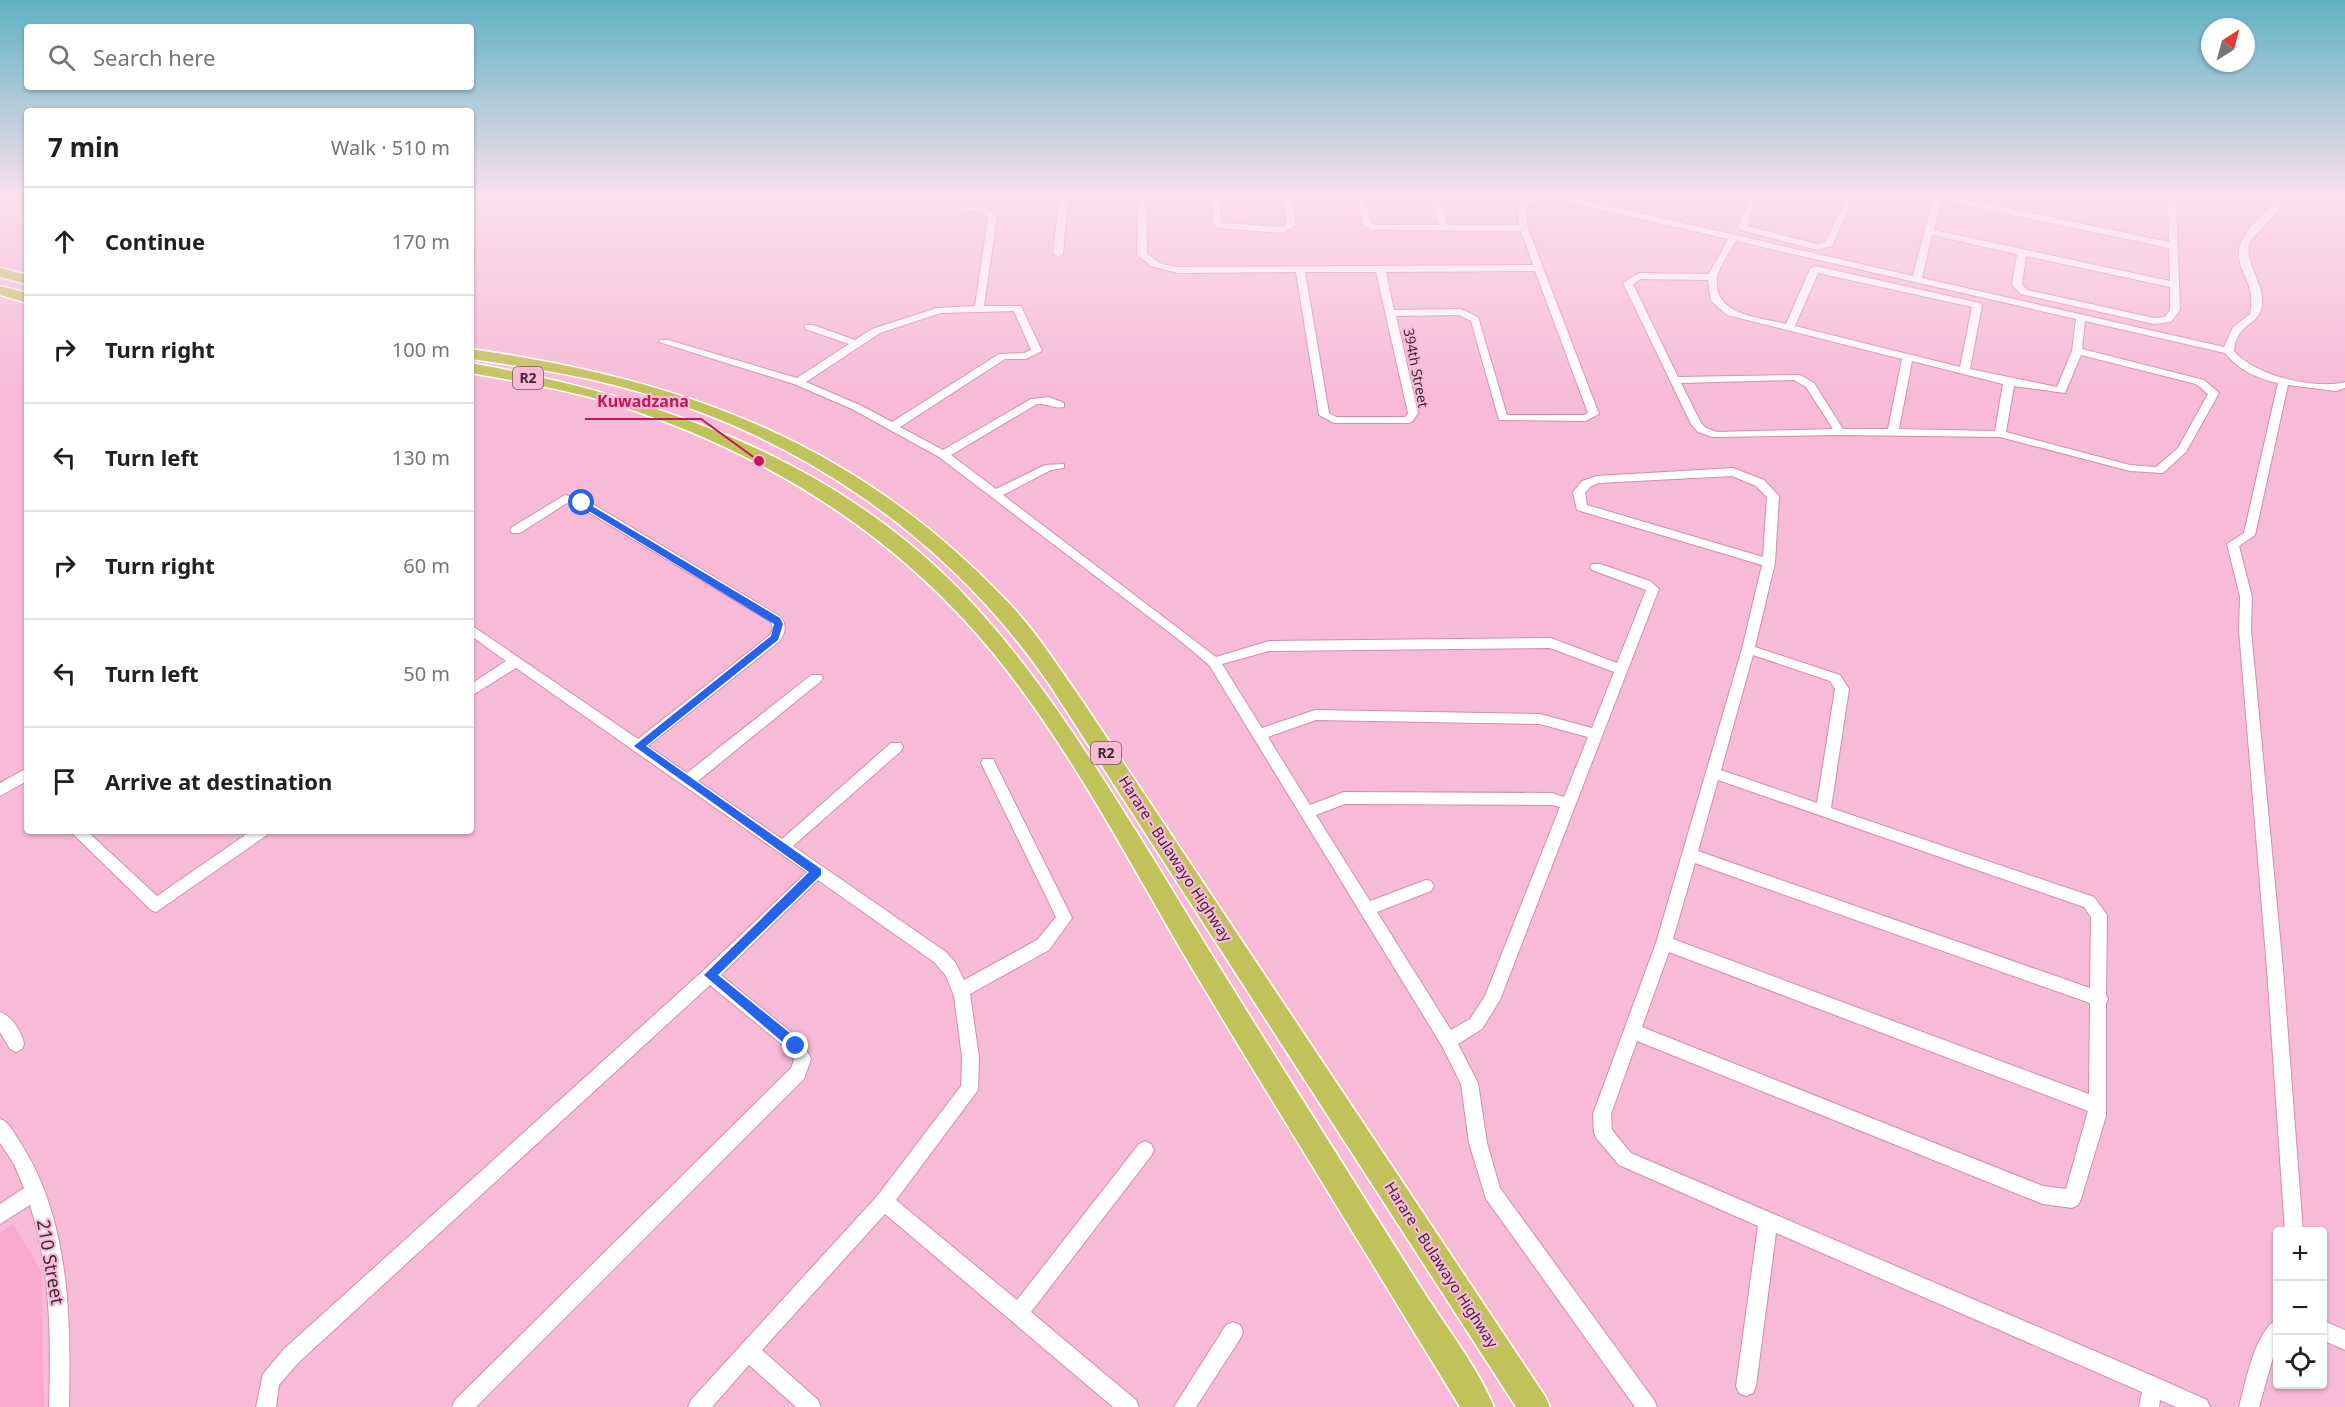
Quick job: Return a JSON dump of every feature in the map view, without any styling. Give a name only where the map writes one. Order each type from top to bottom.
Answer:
[{"type":"highway","points":[[0,272],[24,279]]},
{"type":"highway","points":[[0,290],[24,297]]},
{"type":"highway","name":"Harare - Bulawayo Highway","points":[[474,354],[542,364],[632,383],[677,397],[771,436],[843,472],[910,520],[998,603],[1074,705],[1534,1407]]},
{"type":"highway","name":"Harare - Bulawayo Highway","points":[[474,368],[549,381],[617,399],[702,428],[765,456],[823,489],[871,522],[910,554],[972,614],[1055,723],[1478,1407]]},
{"type":"street","points":[[979,309],[987,260]]},
{"type":"street","points":[[1147,260],[1152,264],[1178,270],[1537,268]]},
{"type":"street","points":[[1390,314],[1461,312],[1475,319],[1503,418],[1516,420],[1592,417],[1594,414],[1534,260]]},
{"type":"street","points":[[1721,260],[1713,277],[1716,301],[1730,313],[2009,382],[2061,391],[2077,351],[2081,317]]},
{"type":"street","points":[[1827,260],[2229,351]]},
{"type":"street","points":[[1917,280],[1923,260]]},
{"type":"street","points":[[2021,260],[2017,285],[2024,292],[2154,321],[2168,320],[2175,310],[2173,260]]},
{"type":"street","points":[[2057,260],[2174,285]]},
{"type":"street","points":[[2245,260],[2246,272],[2258,290],[2259,303],[2255,315],[2241,322],[2229,341],[2229,351],[2242,368],[2284,380],[2336,388],[2345,385]]},
{"type":"street","name":"394th Street","points":[[1300,269],[1324,416],[1328,418],[1408,420],[1413,413],[1380,268]]},
{"type":"street","points":[[1790,327],[1815,269],[1977,305],[1965,370]]},
{"type":"street","points":[[1713,277],[1639,276],[1628,283],[1696,424],[1709,433],[2000,434],[2151,472],[2159,471],[2182,450],[2214,393],[2200,382],[2077,351]]},
{"type":"street","points":[[798,382],[876,331],[940,310],[1018,308],[1037,351],[1026,356],[1004,356],[892,427]]},
{"type":"street","points":[[809,327],[856,344]]},
{"type":"street","points":[[664,342],[798,382],[856,407],[943,455],[1214,662],[1448,1041],[1469,1083],[1478,1143],[1492,1193],[1647,1407]]},
{"type":"street","points":[[1893,433],[1908,358]]},
{"type":"street","points":[[1674,380],[1796,377],[1810,385],[1840,432]]},
{"type":"street","points":[[2284,380],[2249,535],[2233,544],[2246,597],[2245,630],[2275,969],[2294,1227]]},
{"type":"street","points":[[2000,434],[2009,382]]},
{"type":"street","points":[[943,455],[1035,401],[1049,400],[1060,405]]},
{"type":"street","points":[[995,494],[1049,467],[1060,466]]},
{"type":"street","points":[[1769,563],[1581,507],[1579,492],[1586,484],[1597,480],[1724,471],[1741,474],[1760,483],[1773,496],[1769,563],[1748,649],[1664,943],[1602,1114],[1603,1133],[1611,1146],[1625,1159],[2200,1407]]},
{"type":"street","points":[[516,530],[565,499],[582,503],[777,620],[779,629],[775,638],[639,746]]},
{"type":"street","points":[[1448,1041],[1476,1024],[1492,1000],[1653,589],[1646,584],[1596,567]]},
{"type":"street","points":[[474,632],[945,960],[961,990],[971,1086],[884,1201],[698,1407]]},
{"type":"street","points":[[1214,662],[1269,646],[1551,644],[1621,670]]},
{"type":"street","points":[[1748,649],[1835,678],[1840,684],[1823,811]]},
{"type":"street","points":[[474,689],[516,661]]},
{"type":"street","points":[[688,781],[816,678]]},
{"type":"street","points":[[1259,735],[1315,715],[1540,719],[1596,734]]},
{"type":"street","points":[[782,847],[896,747]]},
{"type":"street","points":[[961,990],[1043,945],[1065,918],[988,763]]},
{"type":"street","points":[[1632,1031],[2000,1179],[2055,1197],[2072,1198],[2084,1167],[2098,1106],[2099,915],[2090,902],[1713,773]]},
{"type":"street","points":[[0,790],[24,779]]},
{"type":"street","points":[[1307,812],[1344,798],[1552,799],[1569,804]]},
{"type":"street","points":[[80,834],[156,905],[258,834]]},
{"type":"street","points":[[1688,854],[2100,999]]},
{"type":"street","points":[[266,1407],[270,1381],[291,1356],[710,975],[817,872]]},
{"type":"street","points":[[1367,909],[1426,886]]},
{"type":"street","points":[[1664,943],[2098,1106]]},
{"type":"street","points":[[462,1407],[798,1073],[803,1059],[796,1046],[710,975]]},
{"type":"street","points":[[0,1019],[15,1038],[16,1044]]},
{"type":"street","name":"210 Street","points":[[0,1127],[31,1175],[50,1243],[58,1290],[58,1407]]},
{"type":"street","points":[[1017,1315],[1145,1150]]},
{"type":"street","points":[[0,1215],[36,1191]]},
{"type":"street","points":[[884,1201],[1129,1407]]},
{"type":"street","points":[[1746,1386],[1768,1222]]},
{"type":"street","points":[[1184,1407],[1233,1332]]},
{"type":"street","points":[[2327,1332],[2345,1340]]},
{"type":"street","points":[[2249,1407],[2265,1350],[2274,1335]]},
{"type":"street","points":[[748,1351],[811,1407]]},
{"type":"street","points":[[2149,1407],[2153,1386]]},
{"type":"shaded area","points":[[13,1224],[41,1271],[44,1407],[0,1407],[0,1233]]},
{"type":"place","name":"Kuwadzana","points":[[759,461]]},
{"type":"route","points":[[582,503],[777,620],[779,624],[775,638],[639,746],[817,872],[710,975],[796,1046]]}]
